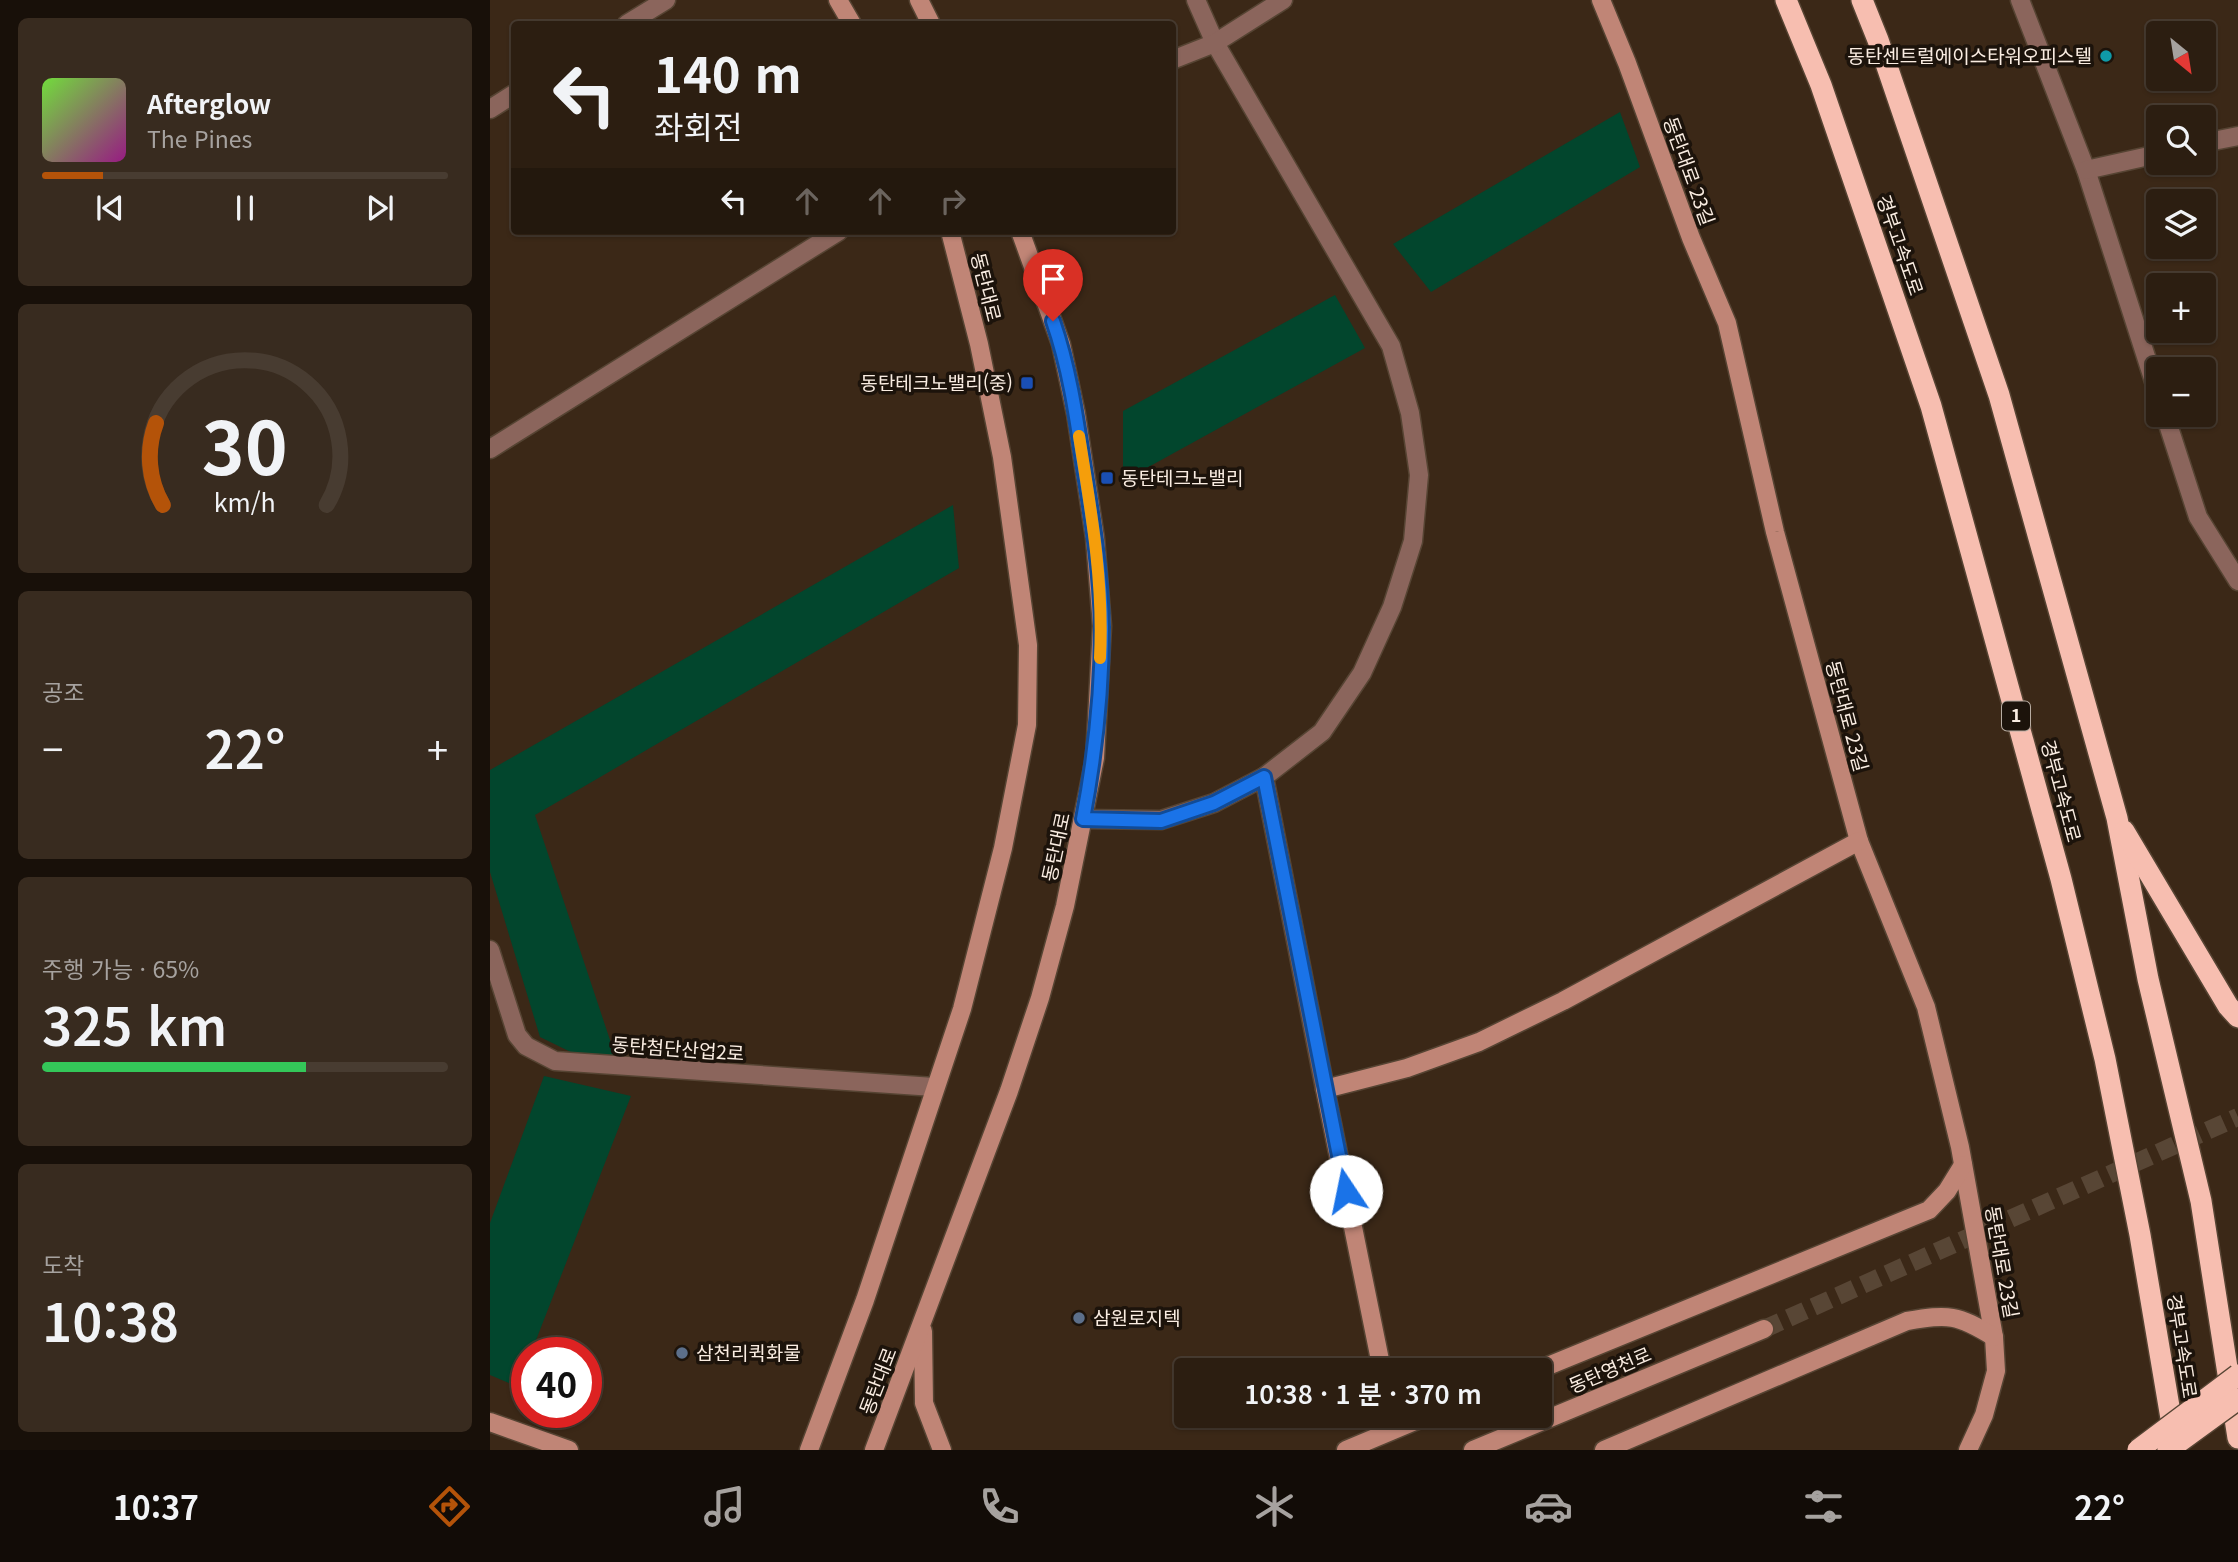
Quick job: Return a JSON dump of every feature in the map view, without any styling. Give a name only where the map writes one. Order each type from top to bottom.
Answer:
[{"type":"highway","name":"경부고속도로","points":[[1786,0],[1821,85],[1931,406],[2058,866],[2105,1059],[2140,1235],[2176,1450]]},
{"type":"highway","points":[[1862,0],[1999,395],[2117,818],[2148,979],[2201,1201],[2238,1438]]},
{"type":"highway","points":[[2117,818],[2228,1006],[2238,1017]]},
{"type":"highway","points":[[2138,1450],[2238,1375]]},
{"type":"highway","points":[[2168,1450],[2238,1399]]},
{"type":"street","points":[[632,21],[666,0]]},
{"type":"street","points":[[838,0],[850,21]]},
{"type":"street","points":[[919,0],[930,21]]},
{"type":"street","points":[[1083,819],[1161,821],[1214,803],[1264,777],[1322,732],[1362,673],[1392,607],[1413,541],[1419,475],[1410,413],[1391,346],[1215,43],[1196,0]]},
{"type":"street","points":[[1176,58],[1215,43],[1283,0]]},
{"type":"street","name":"동탄대로 23길","points":[[1601,0],[1627,63],[1690,238],[1727,323],[1775,532],[1859,841],[1926,1007],[1963,1165],[1994,1337],[1996,1371],[1984,1415],[1968,1450]]},
{"type":"street","points":[[2020,0],[2085,170],[2146,357]]},
{"type":"street","points":[[490,109],[511,96]]},
{"type":"street","points":[[2216,140],[2238,135]]},
{"type":"street","points":[[2085,170],[2146,157]]},
{"type":"street","points":[[490,449],[833,235]]},
{"type":"street","name":"동탄대로","points":[[809,1450],[866,1300],[934,1087],[962,1009],[1003,848],[1027,725],[1028,645],[1002,457],[979,345],[951,235]]},
{"type":"street","name":"동탄대로","points":[[874,1450],[1009,1091],[1040,998],[1065,906],[1095,758],[1102,626],[1095,538],[1076,414],[1061,344],[1021,235]]},
{"type":"street","points":[[2169,427],[2198,517],[2238,581]]},
{"type":"street","points":[[1264,777],[1380,1358]]},
{"type":"street","points":[[1325,1089],[1407,1068],[1479,1042],[1563,1001],[1859,841]]},
{"type":"street","name":"동탄첨단산업2로","points":[[490,950],[517,1035],[526,1046],[555,1061],[934,1087]]},
{"type":"street","points":[[1552,1364],[1929,1210],[1947,1191],[1963,1165]]},
{"type":"street","points":[[1604,1450],[1907,1321],[1941,1316],[1968,1321],[1994,1337]]},
{"type":"street","points":[[922,1322],[924,1403],[942,1450]]},
{"type":"street","name":"동탄영천로","points":[[1473,1450],[1764,1329]]},
{"type":"street","points":[[490,1422],[569,1450]]},
{"type":"street","points":[[1346,1450],[1383,1428]]},
{"type":"green space","points":[[1620,112],[1640,167],[1431,292],[1393,244]]},
{"type":"green space","points":[[1335,295],[1365,348],[1123,481],[1123,411]]},
{"type":"green space","points":[[953,505],[959,568],[535,815],[615,1055],[581,1057],[540,1037],[490,872],[490,770]]},
{"type":"green space","points":[[544,1076],[631,1096],[537,1337],[511,1337],[511,1384],[490,1375],[490,1223]]},
{"type":"tunnel","points":[[1764,1329],[2238,1117]]},
{"type":"slow traffic","points":[[1079,436],[1095,538],[1102,626],[1100,658]]},
{"type":"place","name":"동탄센트럴에이스타워오피스텔","points":[[2106,56]]},
{"type":"place","name":"동탄테크노밸리(중)","points":[[1027,383]]},
{"type":"place","name":"동탄테크노밸리","points":[[1107,478]]},
{"type":"place","name":"삼원로지텍","points":[[1079,1318]]},
{"type":"place","name":"삼천리퀵화물","points":[[682,1353]]},
{"type":"route","points":[[1053,321],[1061,344],[1076,414],[1095,538],[1102,626],[1095,758],[1083,819],[1161,821],[1214,803],[1264,777],[1346,1191]]}]
